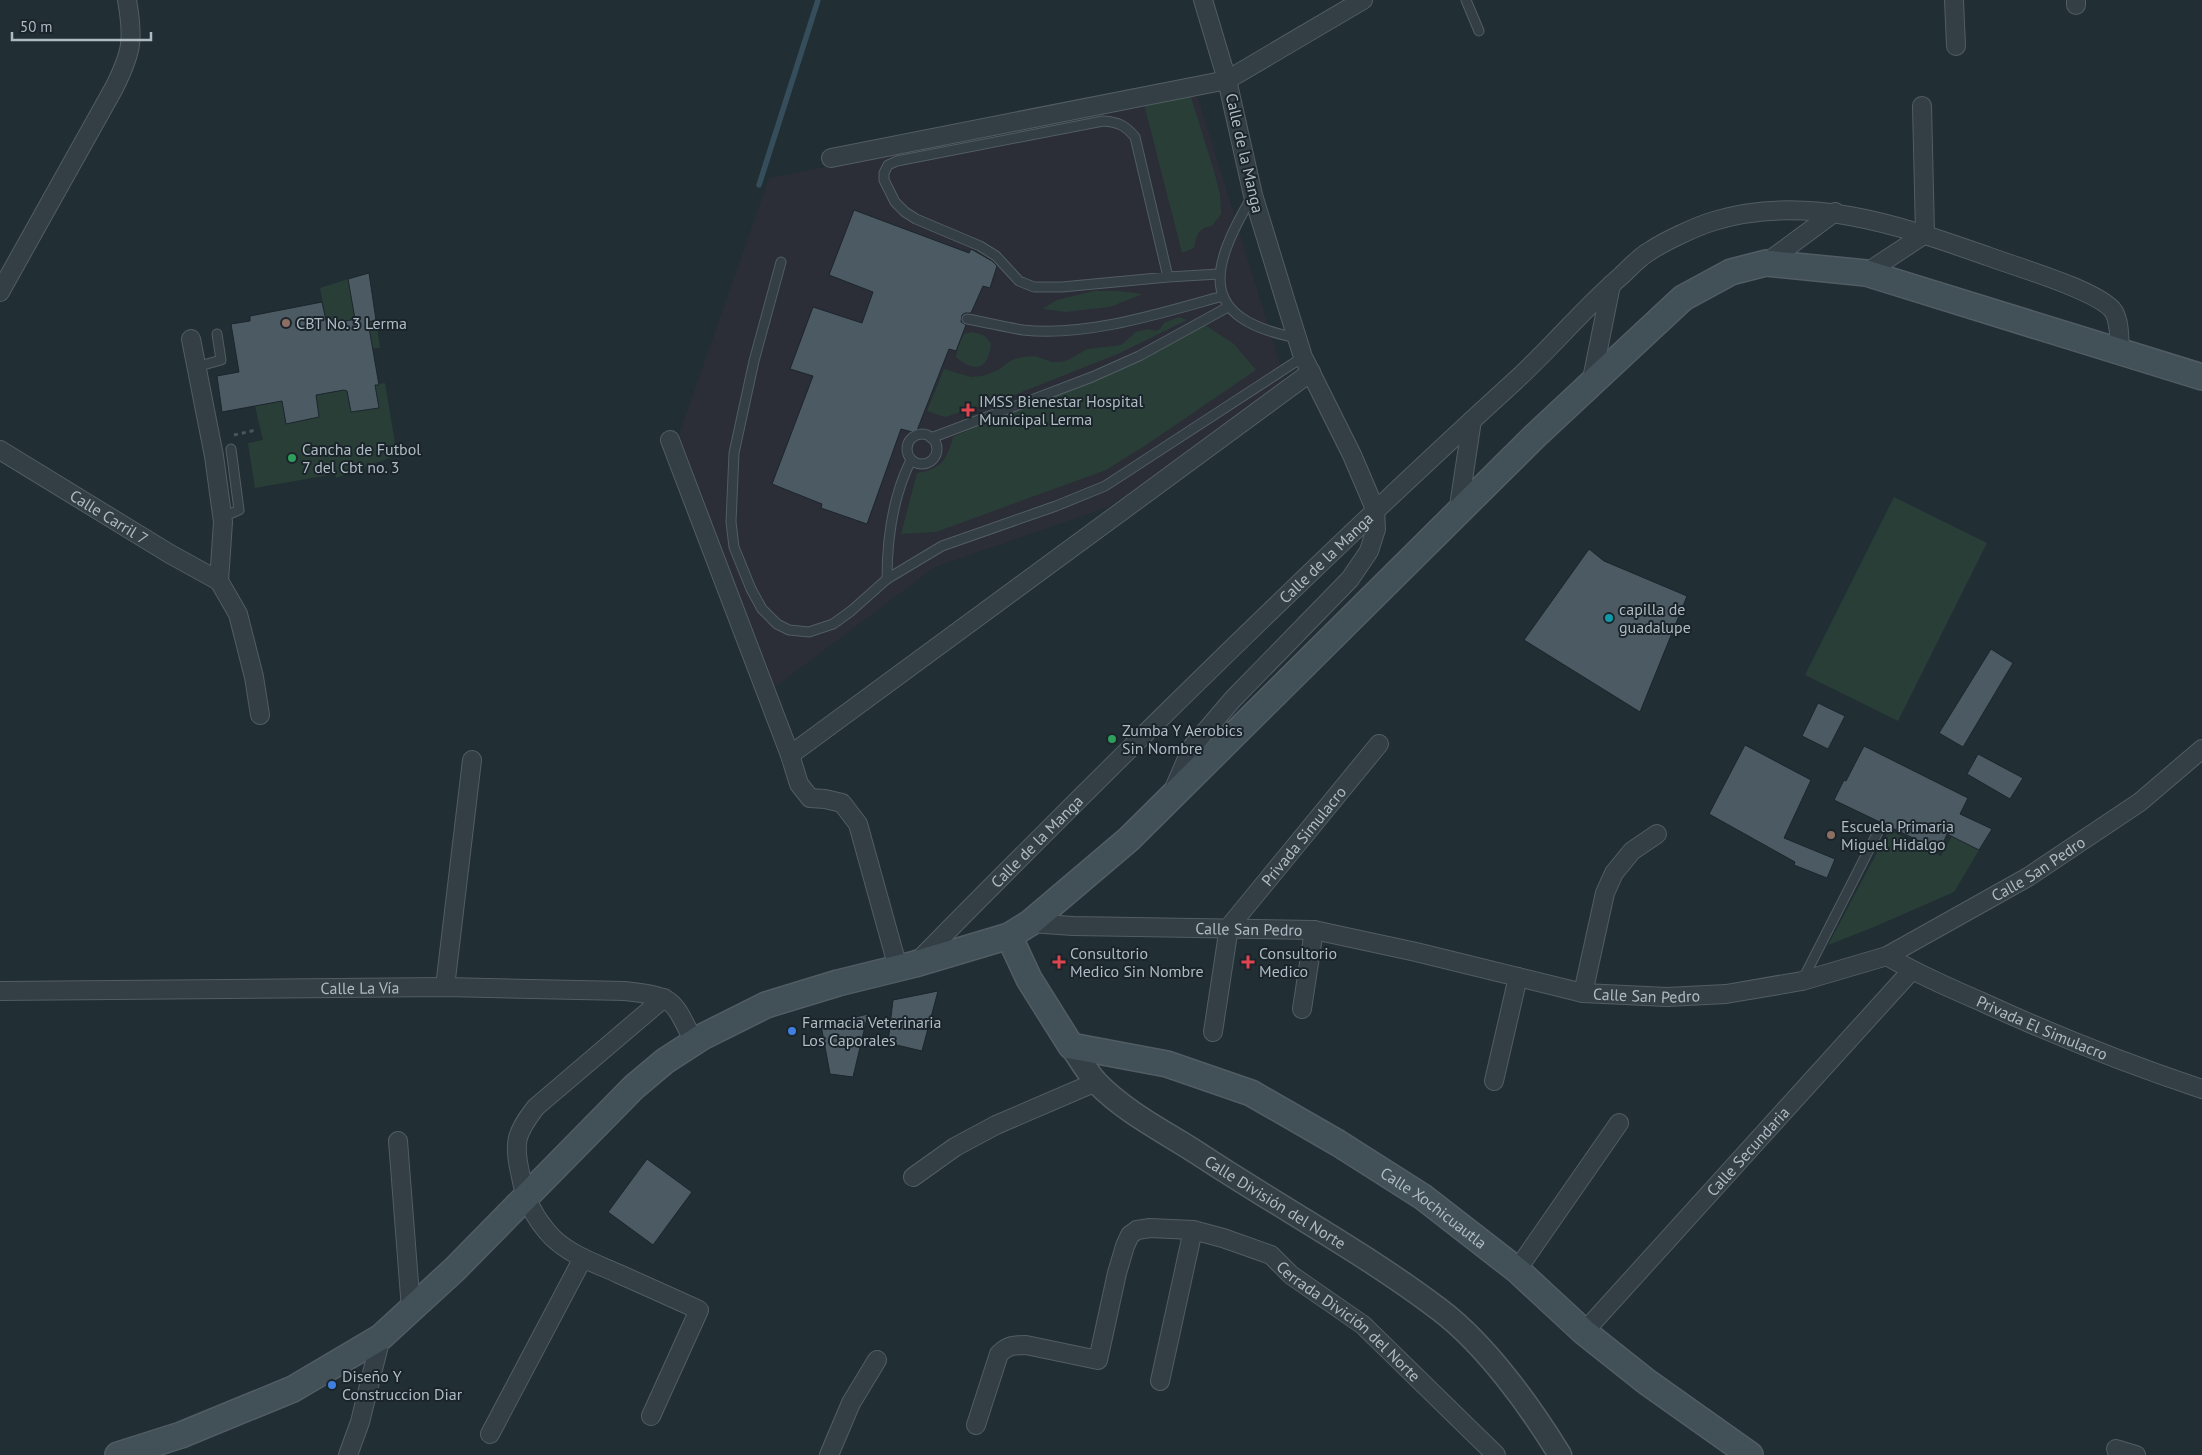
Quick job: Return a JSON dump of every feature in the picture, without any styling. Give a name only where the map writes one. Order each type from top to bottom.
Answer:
[{"type":"main road","points":[[118,1455],[181,1435],[293,1389],[381,1337],[455,1269],[634,1087],[666,1061],[694,1042],[766,1005],[1009,936],[1030,923],[1129,839],[1535,436],[1683,298],[1731,272],[1766,263],[1866,273],[2202,376]]},
{"type":"main road","name":"Calle División del Norte","points":[[1009,936],[1029,979],[1071,1046]]},
{"type":"main road","name":"Calle Xochicuautla","points":[[1071,1046],[1168,1064],[1251,1093],[1338,1143],[1423,1197],[1517,1270],[1584,1332],[1647,1382],[1750,1455]]},
{"type":"street","points":[[0,292],[128,60],[131,25],[127,0]]},
{"type":"street","name":"Calle de la Manga","points":[[907,966],[1375,509],[1352,454],[1307,364],[1297,338],[1253,195],[1228,80],[1203,0]]},
{"type":"street","points":[[831,158],[1228,80],[1363,0]]},
{"type":"street","points":[[1954,0],[1956,46]]},
{"type":"street","points":[[1922,106],[1925,234]]},
{"type":"street","points":[[1170,797],[1192,747],[1233,698],[1355,572],[1369,552],[1376,529],[1375,509],[1540,358],[1610,285],[1650,251],[1709,222],[1743,213],[1798,209],[1835,212],[1925,234],[2078,289],[2104,301],[2113,311],[2118,324],[2120,350]]},
{"type":"street","points":[[1766,263],[1835,212]]},
{"type":"street","points":[[1866,273],[1925,234]]},
{"type":"street","points":[[1591,384],[1610,285]]},
{"type":"street","points":[[191,339],[214,456],[223,517],[219,581],[238,614],[254,677],[260,715]]},
{"type":"street","points":[[790,754],[1307,364]]},
{"type":"street","points":[[1458,513],[1472,420]]},
{"type":"street","points":[[670,440],[790,754],[799,784],[810,798],[842,803],[858,824],[907,966]]},
{"type":"street","name":"Calle Carril 7","points":[[0,450],[170,554],[219,581]]},
{"type":"street","name":"Privada Simulacro","points":[[1229,927],[1379,744]]},
{"type":"street","name":"Calle San Pedro","points":[[1030,923],[1073,926],[1229,927],[1314,930],[1518,976],[1583,993],[1667,997],[1726,994],[1802,981],[1887,956],[2028,877],[2140,802],[2202,748]]},
{"type":"street","points":[[445,987],[472,760]]},
{"type":"street","points":[[1583,993],[1605,892],[1614,872],[1632,851],[1657,834]]},
{"type":"street","points":[[1213,1032],[1229,927]]},
{"type":"street","points":[[1302,1009],[1314,930]]},
{"type":"street","name":"Privada El Simulacro","points":[[1887,956],[1912,970],[2023,1021],[2145,1070],[2202,1089]]},
{"type":"street","name":"Calle Secundaria","points":[[1584,1332],[1912,970]]},
{"type":"street","points":[[1494,1082],[1518,976]]},
{"type":"street","name":"Calle La Vía","points":[[0,991],[445,987],[625,991],[664,998]]},
{"type":"street","points":[[651,1416],[699,1310],[583,1258],[553,1238],[525,1196],[517,1160],[516,1141],[521,1126],[536,1107],[664,998],[674,1003],[694,1042]]},
{"type":"street","name":"Calle División del Norte","points":[[1071,1046],[1096,1082],[1126,1108],[1247,1186],[1315,1227],[1442,1311],[1481,1348],[1538,1419],[1560,1455]]},
{"type":"street","points":[[913,1177],[955,1147],[996,1125],[1096,1082]]},
{"type":"street","points":[[1517,1270],[1619,1123]]},
{"type":"street","points":[[398,1141],[411,1309]]},
{"type":"street","name":"Cerrada Divición del Norte","points":[[976,1425],[999,1354],[1006,1347],[1014,1344],[1026,1345],[1098,1360],[1118,1273],[1130,1235],[1137,1230],[1150,1228],[1192,1230],[1223,1238],[1271,1255],[1292,1275],[1363,1325],[1496,1455]]},
{"type":"street","points":[[1160,1381],[1192,1230]]},
{"type":"street","points":[[490,1434],[583,1258]]},
{"type":"street","points":[[348,1455],[360,1422],[381,1337]]},
{"type":"street","points":[[829,1455],[851,1403],[877,1360]]},
{"type":"street","points":[[2116,1449],[2136,1455]]},
{"type":"lane","points":[[1466,0],[1479,31]]},
{"type":"lane","points":[[1168,277],[1134,137],[1127,127],[1117,122],[1104,121],[897,161],[888,166],[884,173],[884,180],[895,202],[905,212],[916,219],[980,246],[996,256],[1018,281],[1034,287],[1062,287],[1219,274]]},
{"type":"lane","points":[[1253,195],[1232,230],[1226,245],[1219,274],[1223,296],[1228,307],[1255,326],[1274,333],[1297,338]]},
{"type":"lane","points":[[781,262],[754,361],[734,453],[731,522],[734,547],[751,589],[762,609],[777,624],[789,630],[809,632],[833,624],[851,611],[887,579],[942,546],[1056,506],[1105,486],[1307,364]]},
{"type":"lane","points":[[967,319],[1024,330],[1055,331],[1088,328],[1142,318],[1223,296]]},
{"type":"lane","points":[[931,438],[1139,356],[1228,307]]},
{"type":"lane","points":[[196,367],[221,360],[217,334]]},
{"type":"lane","points":[[919,434],[931,438],[936,443],[935,456],[924,464],[918,464],[912,460],[908,455],[908,442],[919,434]]},
{"type":"lane","points":[[223,517],[239,510],[230,449]]},
{"type":"lane","points":[[887,579],[890,532],[902,482],[912,460]]},
{"type":"lane","points":[[1802,981],[1879,830]]},
{"type":"shaded area","name":"IMSS Bienestar Hospital Municipal Lerma","points":[[1197,94],[1286,383],[1109,507],[935,567],[771,690],[678,437],[769,178]]},
{"type":"green space","points":[[1190,94],[1220,194],[1221,214],[1212,226],[1204,228],[1199,232],[1194,248],[1182,253],[1144,104]]},
{"type":"green space","points":[[348,279],[355,319],[327,325],[320,288]]},
{"type":"green space","points":[[1094,291],[1119,291],[1143,294],[1110,307],[1066,312],[1042,309],[1057,300]]},
{"type":"green space","points":[[1179,317],[1187,320],[1120,353],[1009,397],[945,417],[927,411],[944,369],[971,377],[983,376],[998,370],[1012,360],[1022,357],[1035,356],[1052,362],[1061,362],[1087,349],[1121,345],[1136,332],[1147,329],[1155,331],[1160,329],[1164,323]]},
{"type":"green space","points":[[376,320],[380,348],[372,348],[356,324]]},
{"type":"green space","points":[[1205,325],[1234,344],[1256,370],[1106,470],[936,532],[901,534],[917,473],[932,469],[942,462],[953,437]]},
{"type":"green space","points":[[973,332],[985,336],[991,343],[987,359],[980,366],[975,367],[969,366],[956,357],[964,334]]},
{"type":"green space","points":[[385,383],[397,455],[336,478],[335,474],[255,488],[248,443],[263,440],[255,406],[282,401],[286,424],[319,417],[316,395]]},
{"type":"green space","points":[[1894,497],[1987,543],[1898,721],[1805,675]]},
{"type":"green space","points":[[1889,830],[1941,856],[1952,836],[1979,850],[1954,892],[1828,945]]},
{"type":"building","name":"IMSS Bienestar Hospital Municipal Lerma","points":[[854,210],[969,253],[971,249],[997,266],[990,288],[983,286],[971,313],[962,315],[961,322],[966,325],[956,351],[949,349],[916,433],[901,429],[867,524],[821,508],[822,504],[772,484],[813,376],[790,369],[813,307],[862,323],[873,292],[829,275]]},
{"type":"building","points":[[369,273],[376,320],[368,322],[379,385],[375,385],[379,408],[351,412],[347,391],[344,390],[316,395],[319,417],[286,424],[282,401],[222,412],[217,376],[239,372],[231,324],[250,321],[250,316],[322,302],[327,325],[355,319],[348,279]]},
{"type":"building","name":"capilla de guadalupe","points":[[1589,549],[1604,561],[1687,596],[1640,712],[1524,640]]},
{"type":"building","points":[[1991,649],[2013,663],[1963,747],[1939,733]]},
{"type":"building","points":[[1818,703],[1845,716],[1828,749],[1802,736]]},
{"type":"building","points":[[1745,745],[1811,780],[1784,838],[1835,859],[1827,878],[1794,865],[1795,862],[1709,814]]},
{"type":"building","points":[[1864,746],[1968,798],[1960,814],[1992,829],[1979,850],[1947,834],[1940,851],[1834,800]]},
{"type":"building","points":[[1978,754],[2023,778],[2010,799],[1967,774]]},
{"type":"building","points":[[938,991],[922,1051],[888,1043],[893,1000]]},
{"type":"building","points":[[868,1014],[853,1077],[830,1074],[821,1025]]},
{"type":"building","points":[[647,1159],[692,1192],[653,1245],[608,1212]]},
{"type":"waterway","points":[[759,185],[818,0]]},
{"type":"place","name":"CBT No. 3 Lerma","points":[[286,323]]},
{"type":"place","name":"IMSS Bienestar Hospital Municipal Lerma","points":[[968,410]]},
{"type":"place","name":"Cancha de Futbol 7 del Cbt no. 3","points":[[292,458]]},
{"type":"place","name":"capilla de guadalupe","points":[[1609,618]]},
{"type":"place","name":"Zumba Y Aerobics Sin Nombre","points":[[1112,739]]},
{"type":"place","name":"Escuela Primaria Miguel Hidalgo","points":[[1831,835]]},
{"type":"place","name":"Consultorio Medico Sin Nombre","points":[[1059,962]]},
{"type":"place","name":"Consultorio Medico","points":[[1248,962]]},
{"type":"place","name":"Farmacia Veterinaria Los Caporales","points":[[792,1031]]},
{"type":"place","name":"Diseño Y Construccion Diar","points":[[332,1385]]}]
